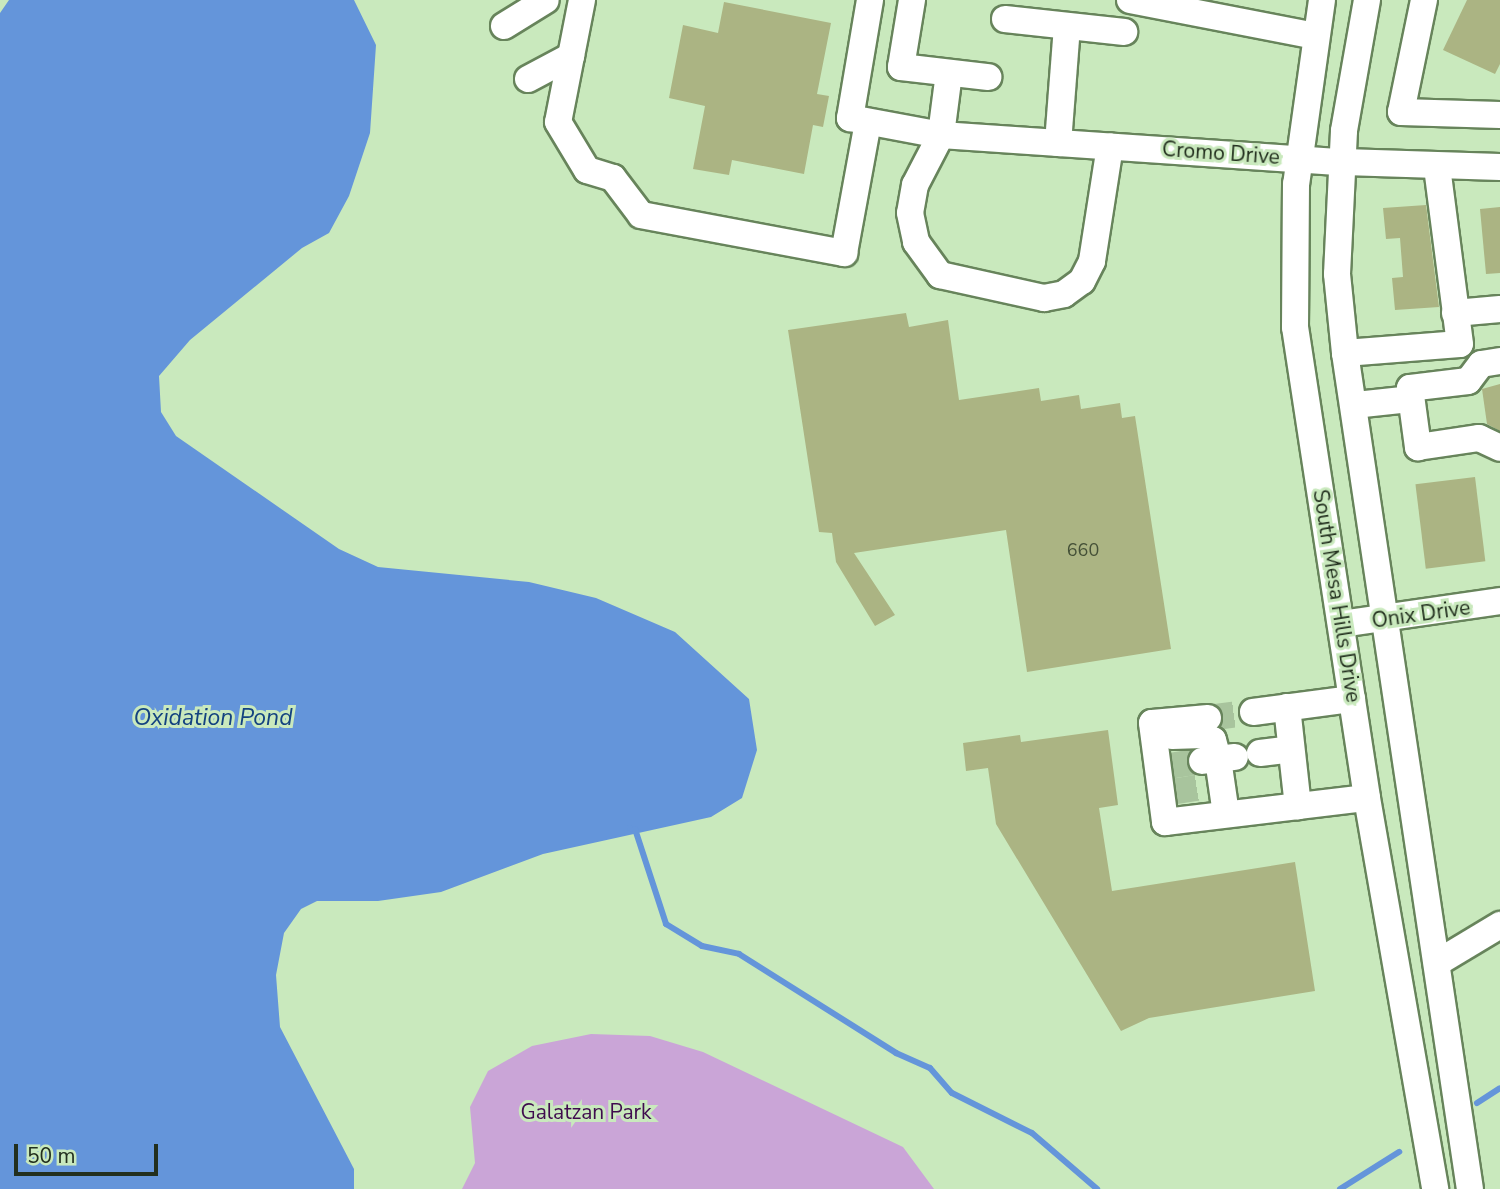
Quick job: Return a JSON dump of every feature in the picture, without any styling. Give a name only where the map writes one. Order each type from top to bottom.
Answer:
[{"type":"street","points":[[504,26],[546,0]]},
{"type":"street","points":[[582,0],[558,122],[587,170],[613,178],[641,215],[844,253],[868,122],[850,118],[870,0]]},
{"type":"street","points":[[912,0],[901,67],[988,77]]},
{"type":"street","points":[[1130,0],[1316,36]]},
{"type":"street","name":"South Mesa Hills Drive","points":[[1322,0],[1298,158],[1293,241],[1295,327],[1367,798],[1435,1189]]},
{"type":"street","name":"South Mesa Hills Drive","points":[[1367,0],[1353,58],[1341,162],[1337,274],[1345,353],[1355,405],[1471,1189]]},
{"type":"street","points":[[1424,0],[1401,112],[1500,115]]},
{"type":"street","points":[[1005,19],[1124,32]]},
{"type":"street","points":[[1058,143],[1068,26]]},
{"type":"street","points":[[528,79],[571,56]]},
{"type":"street","points":[[949,73],[941,135],[915,185],[910,213],[915,242],[940,275],[1044,298],[1064,294],[1082,281],[1092,261],[1110,146]]},
{"type":"street","name":"Cromo Drive","points":[[868,122],[941,135],[1341,162],[1500,167]]},
{"type":"street","points":[[1345,353],[1460,344],[1437,166]]},
{"type":"street","points":[[1455,313],[1500,309]]},
{"type":"street","points":[[1500,361],[1480,363],[1468,381],[1410,388],[1418,447],[1479,438],[1500,448]]},
{"type":"street","points":[[1355,405],[1411,398]]},
{"type":"street","name":"Onix Drive","points":[[1341,625],[1500,601]]},
{"type":"street","points":[[1253,712],[1352,699]]},
{"type":"street","points":[[1286,707],[1298,806]]},
{"type":"street","points":[[1153,731],[1208,718]]},
{"type":"street","points":[[1153,731],[1165,780],[1166,822],[1367,798]]},
{"type":"street","points":[[1153,731],[1203,735],[1213,740],[1224,767],[1226,814]]},
{"type":"street","points":[[1224,767],[1291,749]]},
{"type":"street","points":[[1437,963],[1500,925]]},
{"type":"green space","name":"Galatzan Park","points":[[591,1034],[650,1036],[703,1052],[903,1147],[934,1189],[462,1189],[475,1163],[470,1107],[488,1071],[532,1046]]},
{"type":"water","name":"Oxidation Pond","points":[[9,0],[354,0],[376,45],[370,133],[349,196],[329,233],[302,248],[190,340],[159,376],[161,412],[176,436],[339,549],[378,567],[529,582],[596,598],[675,632],[749,699],[757,750],[742,798],[711,817],[543,854],[441,892],[378,901],[317,901],[301,909],[284,933],[276,975],[280,1027],[354,1169],[354,1189],[0,1189],[0,13]]},
{"type":"building","points":[[1467,0],[1500,0],[1500,64],[1495,74],[1443,50]]},
{"type":"building","points":[[724,2],[831,23],[817,94],[829,96],[823,127],[813,125],[804,174],[732,160],[729,175],[693,169],[705,106],[669,98],[683,25],[718,33]]},
{"type":"building","points":[[1426,205],[1439,307],[1395,310],[1392,278],[1403,277],[1400,238],[1386,239],[1383,208]]},
{"type":"building","points":[[1500,207],[1500,273],[1486,274],[1480,209]]},
{"type":"building","points":[[906,313],[909,327],[948,320],[959,400],[1039,388],[1041,401],[1079,395],[1081,409],[1120,403],[1122,418],[1135,416],[1171,649],[1027,672],[1006,530],[854,553],[895,615],[875,626],[836,562],[832,533],[819,532],[788,330]]},
{"type":"building","points":[[1500,384],[1500,431],[1487,424],[1482,389]]},
{"type":"building","points":[[1475,477],[1485,561],[1426,569],[1415,484]]},
{"type":"building","points":[[1108,730],[1118,805],[1099,808],[1112,891],[1295,862],[1315,991],[1149,1018],[1121,1031],[996,824],[988,768],[966,771],[963,743],[1020,735],[1021,742]]},
{"type":"waterway","points":[[630,828],[635,829],[666,924],[702,946],[739,954],[896,1053],[930,1068],[952,1093],[1032,1133],[1097,1189]]},
{"type":"waterway","points":[[1477,1103],[1500,1088]]},
{"type":"waterway","points":[[1340,1189],[1399,1152]]},
{"type":"tunnel","points":[[1208,718],[1253,712]]},
{"type":"tunnel","points":[[1169,766],[1202,761]]},
{"type":"tunnel","points":[[1171,792],[1208,786]]}]
